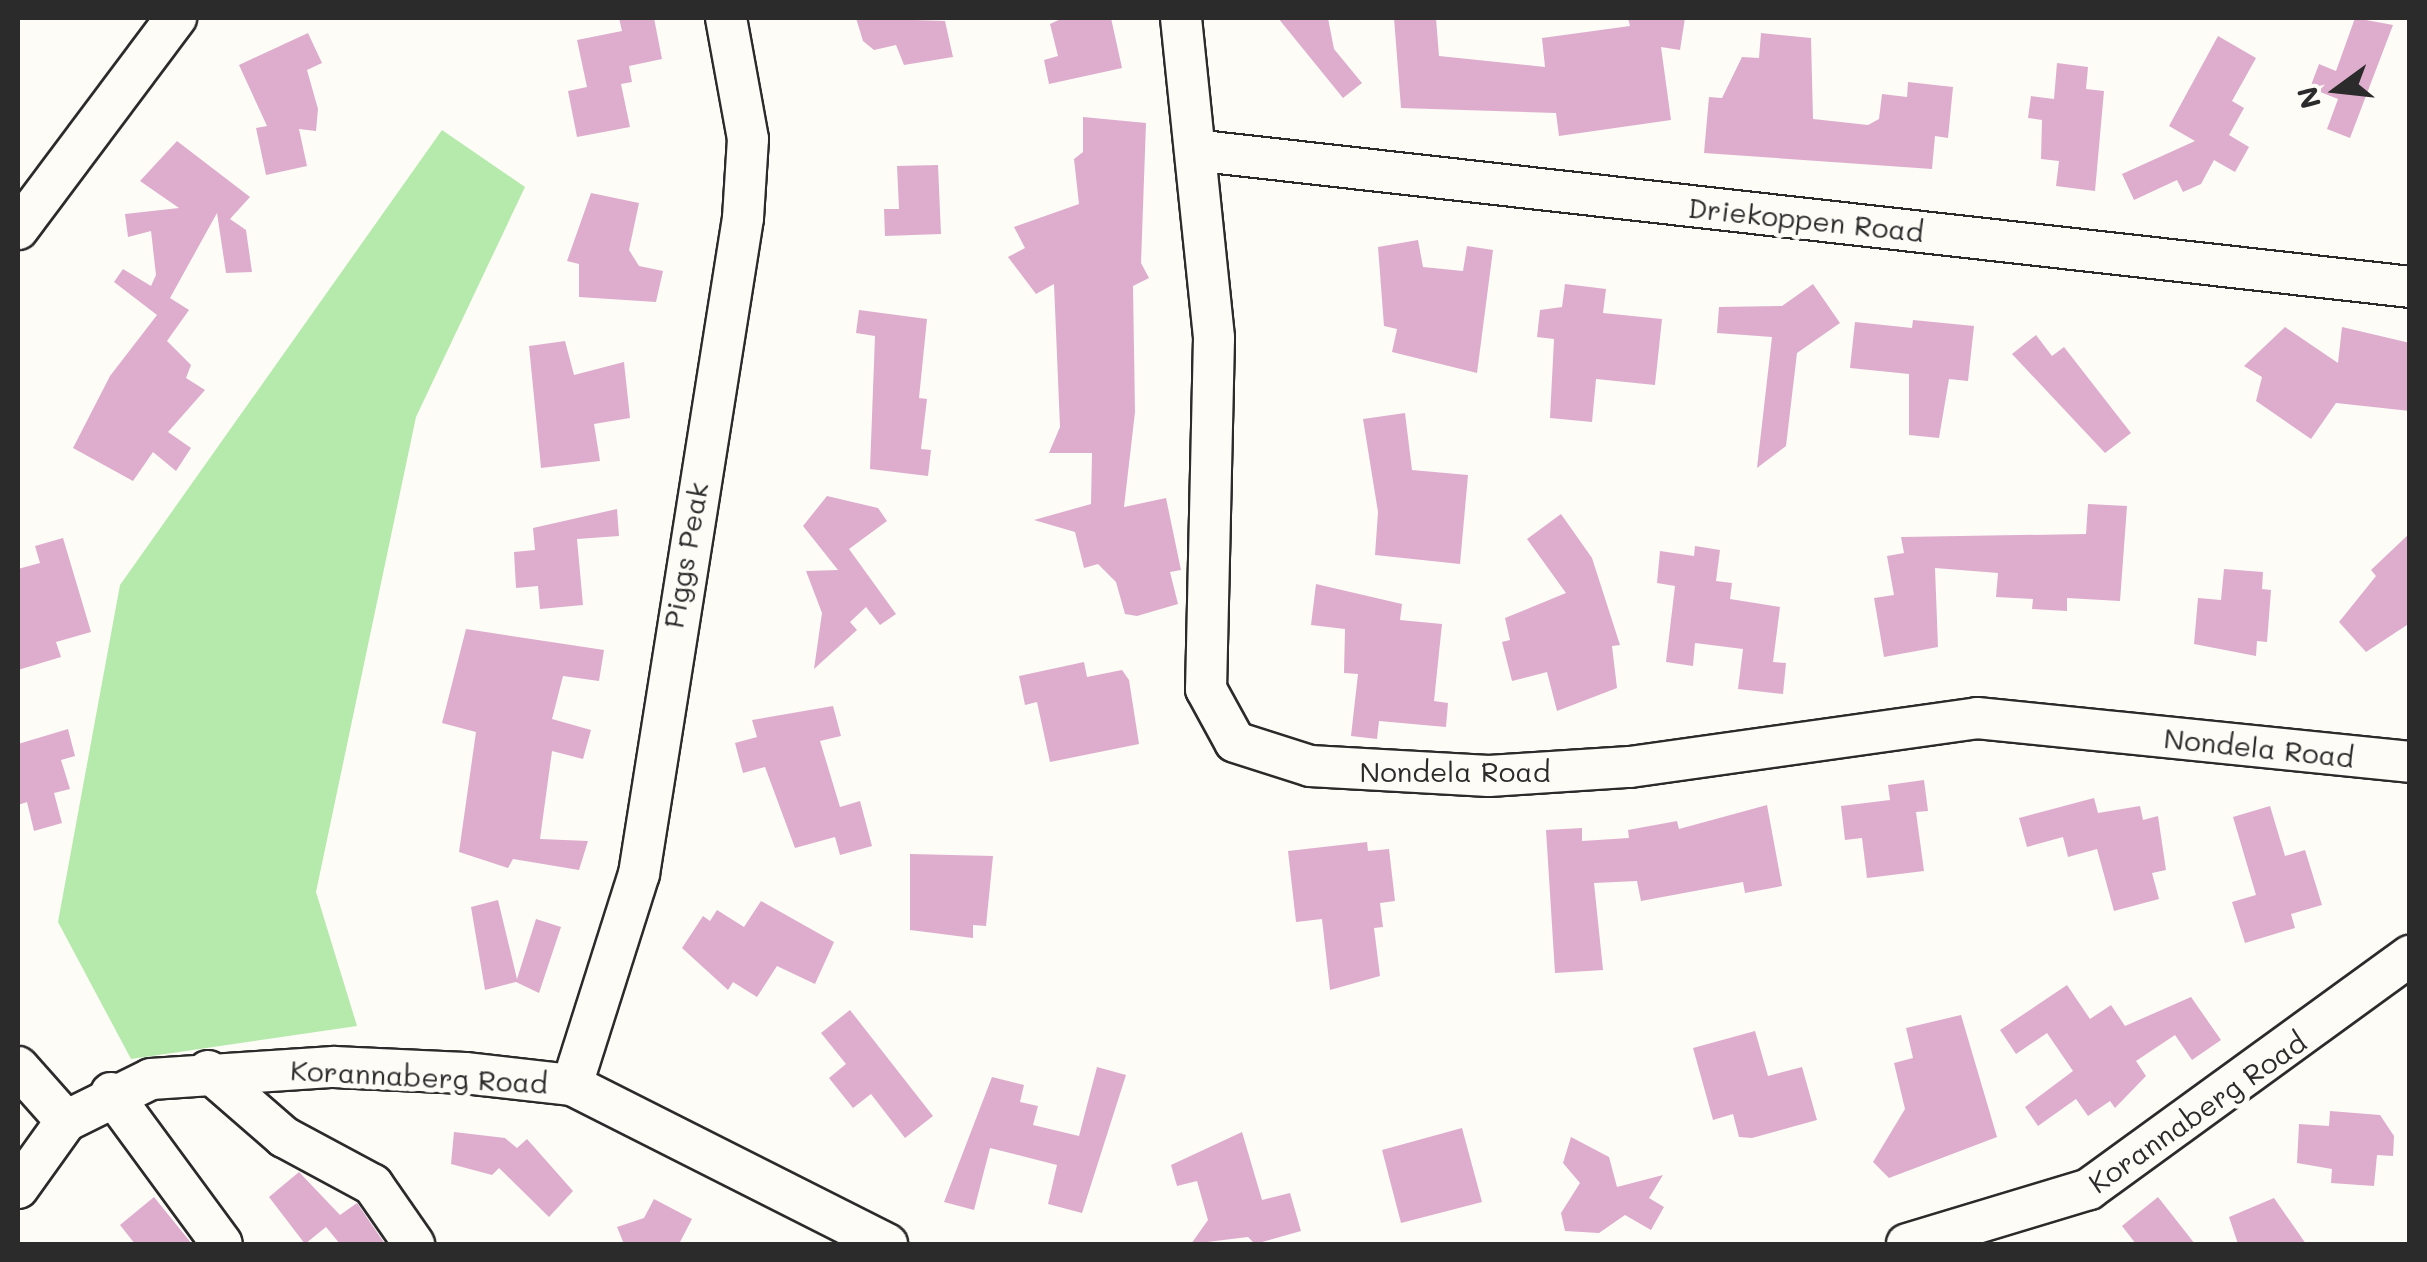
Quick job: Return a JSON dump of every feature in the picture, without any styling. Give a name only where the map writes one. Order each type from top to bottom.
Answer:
[{"type":"street","points":[[18,229],[176,18]]},
{"type":"street","name":"Piggs Peak","points":[[572,1085],[639,874],[743,218],[748,139],[726,18]]},
{"type":"street","name":"Nondela Road","points":[[1181,18],[1202,151],[1215,497],[1206,689],[1216,719],[1263,756],[1361,773],[1489,776],[1630,767],[1977,718],[2410,762]]},
{"type":"street","name":"Driekoppen Road","points":[[1202,151],[2410,286]]},
{"type":"street","name":"Korannaberg Road","points":[[1907,1244],[2089,1189],[2410,956]]},
{"type":"street","name":"Korannaberg Road","points":[[18,1188],[66,1121],[111,1093],[208,1071],[352,1067],[572,1085],[887,1244]]},
{"type":"street","points":[[18,1068],[66,1121]]},
{"type":"street","points":[[208,1071],[284,1137],[373,1185],[414,1244]]},
{"type":"street","points":[[111,1093],[222,1244]]},
{"type":"green space","points":[[442,130],[525,187],[416,417],[316,892],[357,1026],[131,1059],[58,922],[120,585]]},
{"type":"building","points":[[619,18],[654,18],[662,59],[629,66],[632,82],[621,84],[630,127],[577,137],[568,91],[587,87],[577,40],[622,31]]},
{"type":"building","points":[[856,18],[945,21],[953,57],[904,65],[896,45],[874,50],[863,41]]},
{"type":"building","points":[[1063,18],[1111,18],[1122,68],[1049,84],[1044,60],[1058,56],[1050,24]]},
{"type":"building","points":[[1278,18],[1328,18],[1334,49],[1362,83],[1343,98]]},
{"type":"building","points":[[1394,18],[1436,18],[1439,56],[1545,67],[1542,38],[1630,26],[1628,18],[1685,18],[1680,50],[1661,47],[1671,120],[1559,136],[1556,113],[1401,108]]},
{"type":"building","points":[[2355,18],[2393,25],[2350,138],[2327,129],[2338,99],[2310,88],[2319,64],[2336,71]]},
{"type":"building","points":[[308,33],[322,63],[307,70],[318,109],[316,131],[299,129],[307,166],[266,175],[256,128],[267,126],[239,65]]},
{"type":"building","points":[[1761,33],[1811,38],[1813,119],[1868,125],[1879,119],[1882,94],[1907,97],[1908,82],[1953,87],[1948,138],[1935,136],[1932,169],[1704,153],[1709,97],[1722,98],[1742,57],[1759,58]]},
{"type":"building","points":[[2218,36],[2256,58],[2232,101],[2244,108],[2229,135],[2249,147],[2235,172],[2214,160],[2201,184],[2183,192],[2177,180],[2134,200],[2122,174],[2195,141],[2169,126]]},
{"type":"building","points":[[2057,63],[2088,67],[2086,89],[2104,91],[2095,191],[2056,186],[2059,161],[2041,159],[2042,120],[2028,118],[2031,96],[2054,99]]},
{"type":"building","points":[[1083,117],[1146,123],[1141,263],[1149,278],[1133,286],[1135,412],[1124,507],[1166,498],[1181,570],[1170,572],[1178,604],[1137,616],[1125,614],[1116,582],[1098,564],[1084,568],[1075,532],[1034,520],[1091,504],[1092,453],[1049,453],[1060,427],[1054,284],[1036,294],[1008,257],[1025,248],[1014,227],[1079,204],[1074,159],[1083,152]]},
{"type":"building","points":[[177,141],[250,197],[230,219],[246,230],[252,272],[226,273],[217,213],[170,298],[189,310],[167,341],[191,365],[186,378],[205,390],[168,432],[191,448],[176,471],[153,452],[133,481],[73,448],[110,376],[157,315],[114,282],[123,269],[151,286],[156,275],[151,231],[128,237],[125,214],[179,208],[140,181]]},
{"type":"building","points":[[938,165],[941,234],[885,236],[884,209],[899,209],[897,166]]},
{"type":"building","points":[[591,193],[639,203],[629,250],[639,266],[663,271],[656,302],[579,297],[579,264],[567,261]]},
{"type":"building","points":[[1418,240],[1423,267],[1463,271],[1467,246],[1493,250],[1477,373],[1392,352],[1397,329],[1384,326],[1378,247]]},
{"type":"building","points":[[1565,284],[1606,289],[1603,313],[1662,319],[1655,385],[1596,379],[1592,422],[1550,418],[1554,339],[1537,337],[1540,310],[1562,307]]},
{"type":"building","points":[[1813,284],[1840,323],[1797,353],[1786,446],[1757,468],[1772,337],[1717,333],[1719,307],[1782,306]]},
{"type":"building","points":[[859,310],[927,319],[919,398],[927,399],[921,449],[931,450],[928,476],[870,469],[875,336],[856,333]]},
{"type":"building","points":[[1913,320],[1974,326],[1968,381],[1949,379],[1939,438],[1909,435],[1909,374],[1850,368],[1855,322],[1912,328]]},
{"type":"building","points":[[2285,327],[2338,363],[2342,327],[2410,343],[2410,411],[2336,403],[2311,439],[2256,401],[2262,377],[2244,366]]},
{"type":"building","points":[[2036,335],[2052,356],[2064,347],[2131,433],[2105,453],[2012,354]]},
{"type":"building","points":[[565,341],[574,375],[624,362],[630,418],[594,424],[600,461],[541,468],[529,346]]},
{"type":"building","points":[[1405,413],[1412,470],[1468,475],[1460,564],[1375,555],[1378,512],[1363,419]]},
{"type":"building","points":[[827,496],[878,508],[887,521],[849,549],[896,614],[880,625],[866,607],[850,622],[857,630],[814,669],[822,613],[806,571],[838,570],[803,526]]},
{"type":"building","points":[[2088,504],[2127,506],[2120,601],[2067,598],[2067,611],[2032,609],[2033,599],[1996,597],[1998,573],[1935,568],[1938,647],[1884,657],[1874,598],[1894,595],[1887,556],[1904,553],[1901,537],[2086,534]]},
{"type":"building","points":[[617,509],[619,536],[577,539],[583,605],[540,609],[538,586],[516,588],[514,552],[535,550],[533,528]]},
{"type":"building","points":[[1561,514],[1592,558],[1620,645],[1612,646],[1617,688],[1557,711],[1547,672],[1512,681],[1502,642],[1510,640],[1505,618],[1566,593],[1527,539]]},
{"type":"building","points":[[2410,533],[2410,623],[2366,652],[2339,622],[2376,576],[2371,570]]},
{"type":"building","points":[[63,538],[91,632],[56,642],[61,657],[18,670],[18,569],[40,563],[35,546]]},
{"type":"building","points":[[1695,546],[1720,550],[1716,581],[1732,583],[1730,599],[1780,607],[1773,662],[1786,663],[1783,694],[1738,689],[1743,649],[1695,643],[1693,666],[1666,662],[1675,586],[1657,583],[1660,551],[1694,556]]},
{"type":"building","points":[[2224,569],[2263,572],[2262,589],[2271,590],[2267,642],[2257,641],[2256,656],[2194,644],[2198,598],[2221,600]]},
{"type":"building","points":[[1316,584],[1402,604],[1400,620],[1442,624],[1434,701],[1448,703],[1446,727],[1379,721],[1377,739],[1351,736],[1358,674],[1344,673],[1345,629],[1311,625]]},
{"type":"building","points":[[466,629],[604,650],[599,681],[563,676],[552,719],[591,730],[583,759],[552,751],[540,839],[588,841],[579,870],[513,859],[508,868],[459,852],[476,732],[442,723]]},
{"type":"building","points":[[1084,662],[1087,677],[1122,670],[1129,680],[1139,744],[1050,762],[1037,702],[1025,705],[1019,676]]},
{"type":"building","points":[[833,706],[841,736],[820,741],[840,807],[860,801],[872,846],[840,855],[835,837],[795,848],[765,767],[743,773],[735,743],[757,737],[752,720]]},
{"type":"building","points":[[68,729],[75,756],[61,760],[70,789],[54,793],[62,823],[34,831],[27,802],[18,805],[18,744]]},
{"type":"building","points":[[1924,780],[1928,811],[1916,812],[1924,871],[1867,878],[1862,838],[1845,840],[1841,806],[1890,800],[1888,785]]},
{"type":"building","points":[[2094,798],[2098,813],[2140,806],[2143,820],[2158,816],[2166,870],[2152,873],[2159,899],[2114,911],[2097,849],[2068,857],[2063,837],[2027,847],[2019,818]]},
{"type":"building","points":[[1767,805],[1782,886],[1745,893],[1743,882],[1641,901],[1637,881],[1594,883],[1603,970],[1555,973],[1546,830],[1582,828],[1582,841],[1629,838],[1628,830],[1677,821],[1679,829]]},
{"type":"building","points":[[2270,806],[2285,856],[2305,850],[2322,905],[2291,914],[2295,928],[2245,943],[2232,902],[2256,895],[2233,817]]},
{"type":"building","points":[[1367,842],[1368,851],[1389,849],[1395,901],[1380,903],[1383,927],[1374,928],[1380,976],[1330,990],[1322,919],[1296,922],[1288,851]]},
{"type":"building","points":[[910,854],[993,856],[986,926],[973,925],[973,938],[910,930]]},
{"type":"building","points":[[498,900],[517,979],[536,919],[561,927],[539,993],[516,982],[485,990],[471,907]]},
{"type":"building","points":[[761,901],[834,942],[815,984],[777,966],[757,997],[733,982],[728,990],[682,948],[703,916],[710,921],[717,910],[744,927]]},
{"type":"building","points":[[2067,985],[2090,1019],[2111,1005],[2125,1026],[2191,997],[2221,1040],[2192,1060],[2175,1035],[2136,1061],[2146,1076],[2115,1108],[2110,1101],[2088,1116],[2076,1099],[2038,1126],[2025,1107],[2073,1071],[2047,1033],[2016,1054],[2000,1030]]},
{"type":"building","points":[[850,1010],[933,1116],[905,1138],[871,1094],[853,1108],[829,1078],[846,1064],[821,1033]]},
{"type":"building","points":[[1961,1015],[1997,1137],[1889,1178],[1873,1162],[1905,1109],[1894,1063],[1913,1058],[1906,1028]]},
{"type":"building","points":[[1755,1031],[1768,1076],[1802,1067],[1817,1120],[1752,1138],[1739,1137],[1733,1114],[1713,1120],[1693,1048]]},
{"type":"building","points":[[1097,1067],[1126,1075],[1082,1213],[1048,1204],[1057,1165],[990,1148],[974,1210],[944,1202],[992,1077],[1024,1085],[1020,1102],[1038,1106],[1033,1125],[1079,1136]]},
{"type":"building","points":[[2330,1111],[2380,1115],[2394,1136],[2393,1156],[2377,1155],[2374,1186],[2331,1183],[2332,1169],[2297,1163],[2299,1124],[2329,1126]]},
{"type":"building","points":[[1462,1128],[1482,1202],[1401,1223],[1382,1150]]},
{"type":"building","points":[[454,1132],[505,1138],[517,1148],[527,1139],[573,1191],[549,1217],[499,1168],[492,1175],[451,1164]]},
{"type":"building","points":[[1242,1132],[1262,1200],[1290,1193],[1301,1231],[1255,1244],[1248,1237],[1191,1244],[1208,1220],[1197,1181],[1177,1186],[1171,1165]]},
{"type":"building","points":[[1571,1137],[1609,1157],[1617,1187],[1663,1175],[1649,1198],[1664,1207],[1651,1230],[1625,1215],[1599,1233],[1565,1231],[1561,1213],[1580,1183],[1563,1163]]},
{"type":"building","points":[[299,1172],[340,1215],[357,1203],[385,1244],[340,1244],[326,1227],[305,1244],[269,1197]]},
{"type":"building","points":[[154,1197],[192,1244],[135,1244],[120,1225]]},
{"type":"building","points":[[2158,1197],[2195,1244],[2136,1244],[2122,1226]]},
{"type":"building","points":[[2274,1198],[2306,1244],[2238,1244],[2229,1217]]},
{"type":"building","points":[[654,1199],[692,1219],[679,1244],[624,1244],[617,1227],[644,1218]]}]
